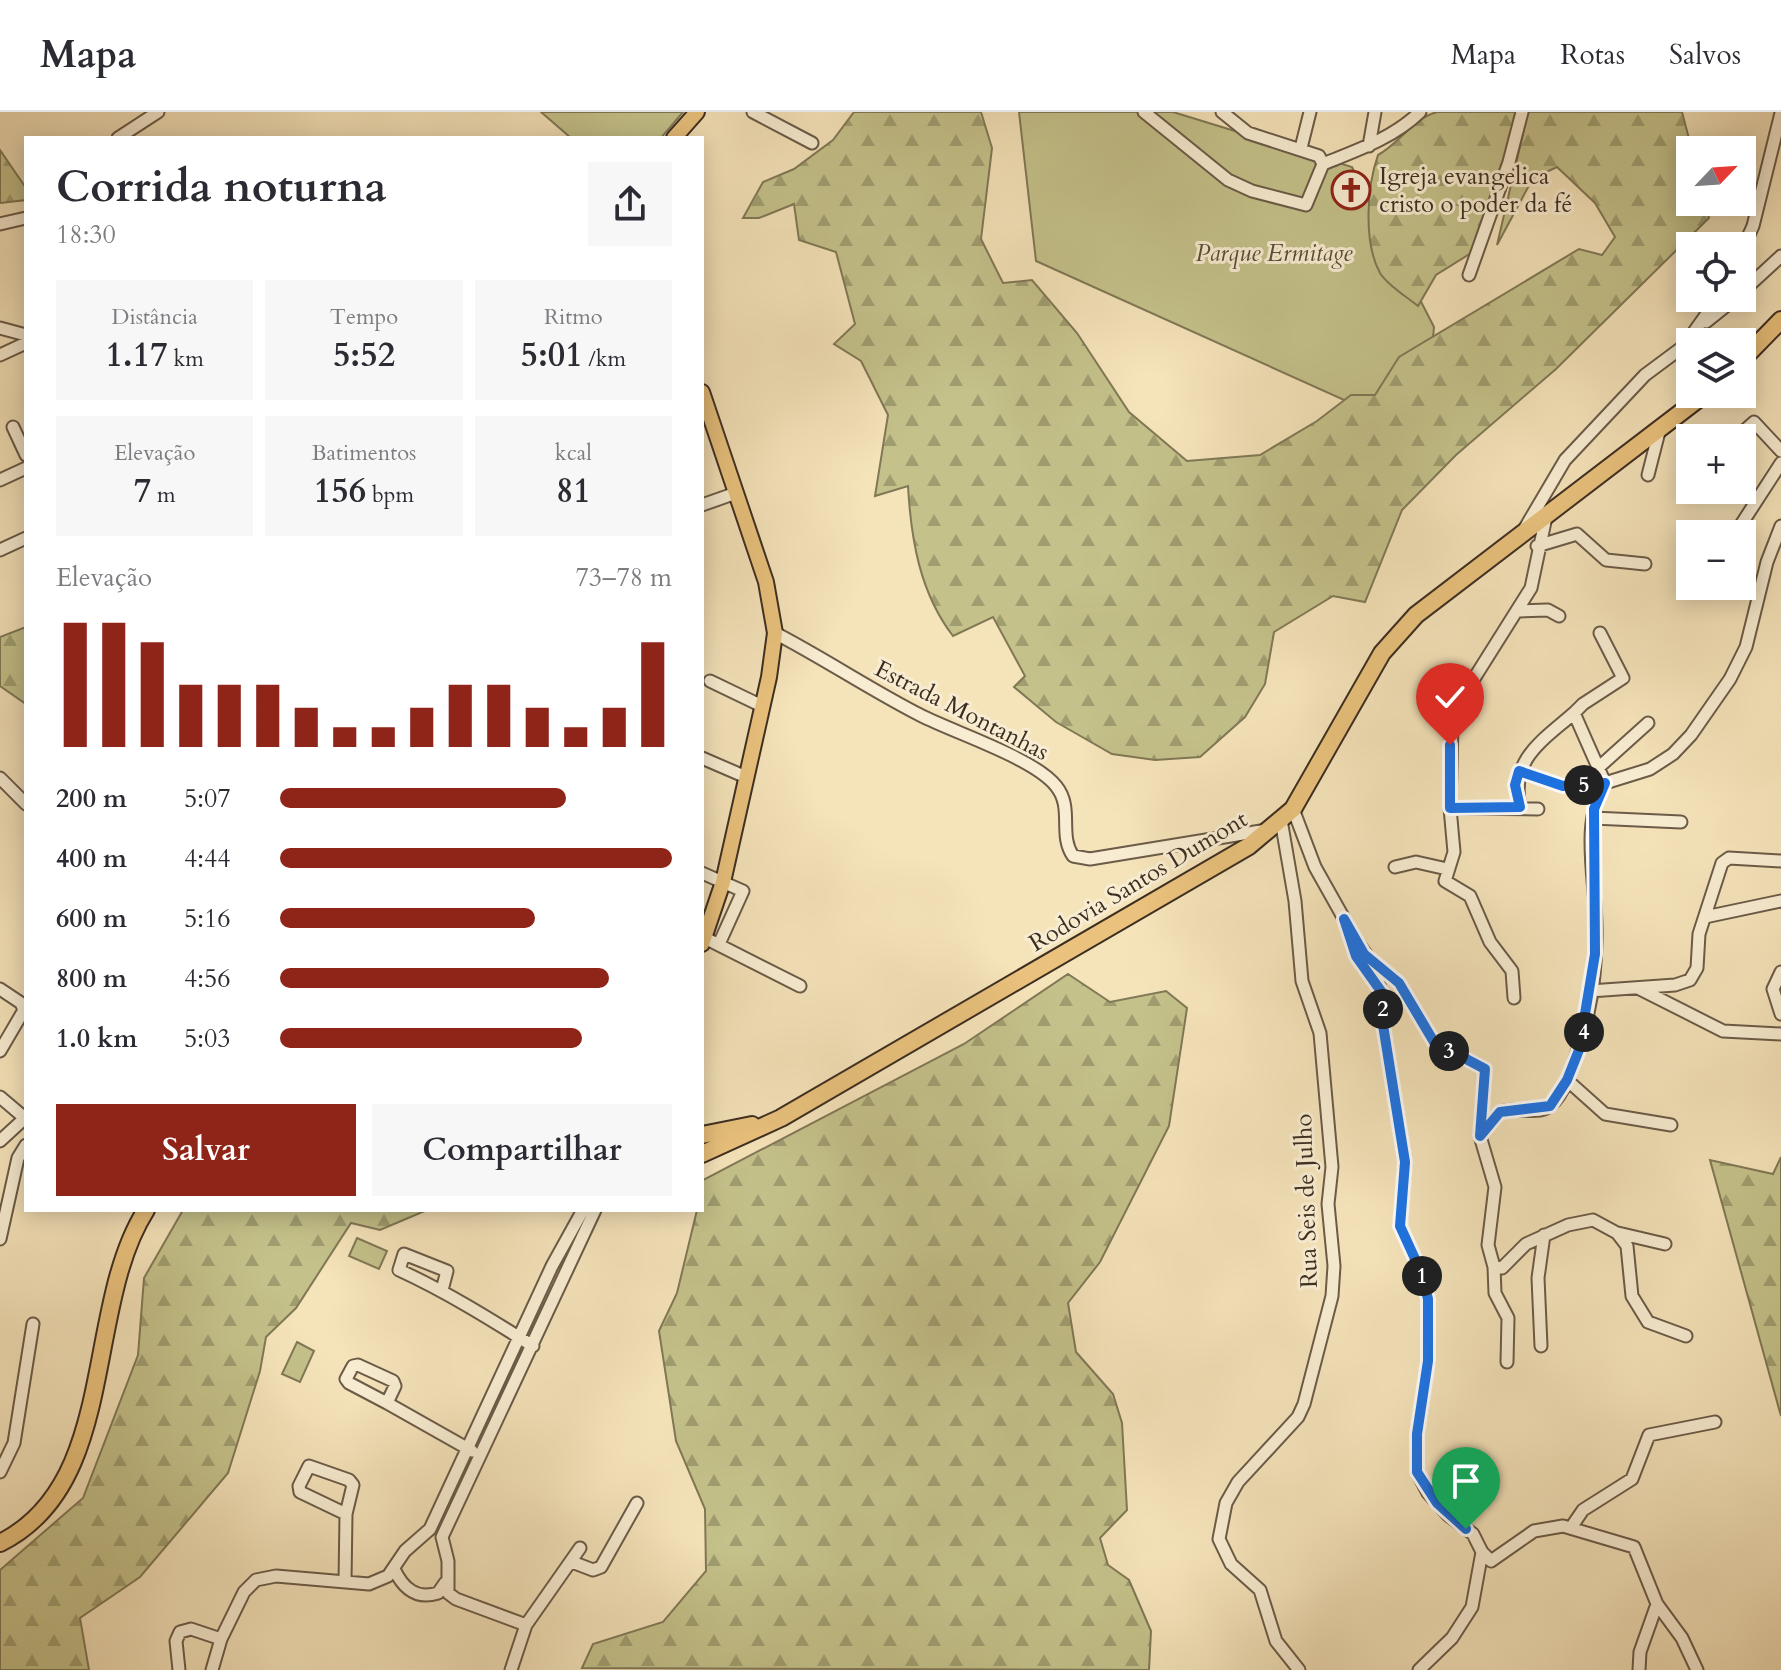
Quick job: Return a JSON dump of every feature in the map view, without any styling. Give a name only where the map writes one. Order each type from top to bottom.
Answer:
[{"type":"highway","points":[[1756,346],[1781,320]]},
{"type":"highway","name":"Rodovia Santos Dumont","points":[[781,1118],[1230,860],[1281,820],[1394,638],[1416,615],[1688,408]]},
{"type":"highway","points":[[704,1135],[781,1118]]},
{"type":"highway","points":[[704,1153],[781,1118]]},
{"type":"highway","points":[[0,1543],[36,1519],[52,1499],[77,1453],[121,1264],[127,1244],[145,1212]]},
{"type":"main road","points":[[676,136],[697,112]]},
{"type":"main road","points":[[704,398],[766,582],[775,633],[723,882],[704,938]]},
{"type":"street","points":[[121,136],[158,112]]},
{"type":"street","points":[[753,112],[812,143]]},
{"type":"street","points":[[1144,112],[1228,180],[1296,204],[1309,202],[1323,164],[1319,156],[1248,133],[1222,112]]},
{"type":"street","points":[[1301,148],[1310,112]]},
{"type":"street","points":[[1369,146],[1375,112]]},
{"type":"street","points":[[1323,164],[1369,146],[1405,127],[1420,112]]},
{"type":"street","points":[[1469,275],[1509,162],[1522,112]]},
{"type":"street","points":[[1750,232],[1781,113]]},
{"type":"street","points":[[0,224],[24,218]]},
{"type":"street","points":[[1756,279],[1781,256]]},
{"type":"street","points":[[1699,328],[1719,312]]},
{"type":"street","points":[[0,328],[24,334]]},
{"type":"street","points":[[0,355],[24,344]]},
{"type":"street","points":[[1520,538],[1552,476],[1587,433],[1645,375],[1676,352]]},
{"type":"street","points":[[1756,424],[1781,451]]},
{"type":"street","points":[[13,427],[24,451]]},
{"type":"street","points":[[1648,475],[1659,432]]},
{"type":"street","points":[[1744,520],[1781,463]]},
{"type":"street","points":[[0,480],[24,469]]},
{"type":"street","points":[[704,504],[736,493]]},
{"type":"street","points":[[1514,998],[1509,964],[1490,942],[1470,896],[1445,881],[1454,852],[1450,745],[1456,711],[1531,588],[1537,546],[1546,517]]},
{"type":"street","points":[[1519,771],[1563,786],[1605,783],[1650,769],[1673,754],[1691,735],[1730,679],[1746,647],[1767,562],[1781,526]]},
{"type":"street","points":[[0,533],[5,547],[24,539]]},
{"type":"street","points":[[1537,546],[1577,534],[1606,560],[1645,564]]},
{"type":"street","points":[[1519,611],[1548,610],[1559,616]]},
{"type":"street","name":"Estrada Montanhas","points":[[775,633],[895,702],[1027,764],[1050,779],[1062,796],[1067,820],[1064,839],[1073,856],[1090,859],[1281,820]]},
{"type":"street","points":[[1520,807],[1515,785],[1526,758],[1583,704],[1623,678],[1600,633]]},
{"type":"street","points":[[710,681],[762,706]]},
{"type":"street","points":[[1574,713],[1605,783]]},
{"type":"street","points":[[1598,768],[1648,723]]},
{"type":"street","points":[[704,759],[746,777]]},
{"type":"street","points":[[0,778],[24,802]]},
{"type":"street","points":[[1480,1136],[1500,1112],[1550,1106],[1567,1080],[1585,1028],[1590,991],[1596,928],[1593,818],[1597,795],[1605,783]]},
{"type":"street","points":[[1450,808],[1538,809]]},
{"type":"street","points":[[1593,818],[1681,822]]},
{"type":"street","points":[[1281,820],[1315,867],[1364,954],[1399,983],[1434,1042],[1485,1069],[1480,1136],[1495,1187],[1487,1230],[1495,1293],[1509,1325],[1507,1362]]},
{"type":"street","name":"Rua Seis de Julho","points":[[1281,820],[1295,901],[1302,981],[1320,1033],[1332,1167],[1328,1204],[1334,1278],[1329,1316],[1304,1404],[1298,1417],[1238,1482],[1226,1503],[1219,1539],[1231,1564],[1260,1590],[1276,1641],[1299,1670]]},
{"type":"street","points":[[1590,991],[1675,985],[1690,980],[1697,968],[1699,934],[1724,861],[1781,861]]},
{"type":"street","points":[[1395,867],[1416,862],[1447,869]]},
{"type":"street","points":[[704,874],[743,892],[719,944]]},
{"type":"street","points":[[1705,917],[1781,901]]},
{"type":"street","points":[[1344,919],[1356,956],[1383,994],[1383,1025],[1405,1162],[1400,1226],[1421,1272],[1428,1299],[1428,1361],[1416,1446],[1417,1472],[1442,1509],[1473,1534],[1482,1552],[1491,1561],[1534,1531],[1572,1526],[1588,1534],[1634,1547],[1657,1604],[1682,1638],[1697,1670]]},
{"type":"street","points":[[704,941],[719,944],[800,986]]},
{"type":"street","points":[[1781,972],[1773,989],[1781,1014]]},
{"type":"street","points":[[1637,988],[1723,1031],[1781,1034]]},
{"type":"street","points":[[0,989],[21,1003],[24,1010],[0,1051]]},
{"type":"street","points":[[1567,1080],[1605,1114],[1671,1125]]},
{"type":"street","points":[[0,1097],[24,1117]]},
{"type":"street","points":[[0,1141],[24,1121]]},
{"type":"street","points":[[0,1239],[18,1158],[24,1148]]},
{"type":"street","points":[[212,1670],[221,1639],[244,1592],[256,1580],[276,1576],[369,1584],[381,1580],[394,1569],[405,1551],[430,1529],[552,1266],[582,1212]]},
{"type":"street","points":[[526,1625],[456,1599],[445,1583],[442,1537],[594,1212]]},
{"type":"street","points":[[1494,1267],[1502,1268],[1518,1250],[1544,1235],[1585,1220],[1617,1233],[1665,1244]]},
{"type":"street","points":[[1617,1233],[1630,1252],[1632,1296],[1640,1312],[1659,1328],[1686,1336]]},
{"type":"street","points":[[1541,1346],[1538,1278],[1544,1235]]},
{"type":"street","points":[[442,1290],[459,1304],[533,1346]]},
{"type":"street","points":[[0,1472],[14,1443],[33,1324]]},
{"type":"street","points":[[387,1403],[479,1455]]},
{"type":"street","points":[[1572,1526],[1583,1510],[1632,1479],[1649,1435],[1715,1422]]},
{"type":"street","points":[[345,1582],[346,1514],[354,1488],[351,1482],[309,1466],[299,1486],[300,1492],[346,1514]]},
{"type":"street","points":[[572,1562],[593,1570],[601,1567],[637,1503]]},
{"type":"street","points":[[421,1538],[445,1550]]},
{"type":"street","points":[[511,1670],[526,1625],[580,1548]]},
{"type":"street","points":[[1419,1670],[1423,1662],[1452,1638],[1472,1607],[1482,1552]]},
{"type":"street","points":[[394,1569],[403,1587],[418,1594],[438,1593],[445,1583]]},
{"type":"street","points":[[1639,1670],[1640,1652],[1657,1604]]},
{"type":"street","points":[[179,1670],[176,1641],[180,1632],[191,1629],[221,1639]]},
{"type":"green space","points":[[541,112],[683,112],[663,136],[569,136]]},
{"type":"green space","points":[[854,112],[981,112],[992,148],[981,239],[1003,283],[1032,280],[1077,333],[1129,412],[1187,461],[1260,455],[1317,421],[1351,395],[1375,395],[1399,357],[1579,249],[1602,255],[1615,237],[1595,203],[1557,167],[1533,178],[1497,245],[1528,112],[1682,112],[1688,136],[1676,136],[1676,216],[1709,218],[1695,232],[1676,232],[1676,251],[1556,369],[1456,455],[1402,510],[1365,602],[1333,596],[1274,632],[1265,684],[1245,717],[1200,757],[1155,760],[1112,754],[1056,722],[1014,687],[1025,676],[993,617],[953,636],[932,602],[919,565],[908,486],[875,496],[888,415],[861,361],[834,344],[855,324],[836,252],[799,240],[794,204],[759,218],[743,218],[763,182],[794,169],[833,140]]},
{"type":"green space","name":"Parque Ermitage","points":[[1019,112],[1173,112],[1352,167],[1434,327],[1424,436],[1036,261]]},
{"type":"green space","points":[[1437,112],[1518,112],[1484,245],[1436,275],[1418,306],[1380,273],[1371,246],[1369,198],[1378,155],[1414,125]]},
{"type":"green space","points":[[0,150],[24,185],[24,200],[0,203]]},
{"type":"green space","points":[[24,628],[24,703],[0,686],[0,637]]},
{"type":"green space","points":[[1068,974],[1110,1002],[1166,991],[1187,1008],[1169,1126],[1100,1262],[1068,1303],[1076,1352],[1113,1394],[1122,1423],[1127,1510],[1100,1538],[1108,1565],[1129,1580],[1151,1631],[1149,1670],[582,1668],[593,1644],[663,1622],[706,1571],[705,1509],[676,1441],[659,1331],[677,1293],[697,1212],[704,1212],[704,1179],[964,1044]]},
{"type":"green space","points":[[1781,1157],[1781,1416],[1710,1160],[1773,1174]]},
{"type":"green space","points":[[182,1212],[422,1212],[380,1230],[351,1223],[296,1308],[266,1337],[260,1371],[228,1473],[140,1577],[80,1618],[89,1670],[0,1670],[0,1570],[83,1498],[138,1355],[144,1278]]},
{"type":"green space","points":[[357,1238],[387,1251],[379,1269],[349,1256]]},
{"type":"green space","points":[[297,1342],[314,1351],[300,1382],[282,1374]]},
{"type":"place","name":"Igreja evangelica cristo o poder da fé","points":[[1351,190]]},
{"type":"route","points":[[1450,745],[1450,808],[1520,807],[1515,785],[1519,771],[1563,786],[1605,783],[1597,795],[1594,809],[1595,954],[1585,1028],[1567,1080],[1556,1099],[1545,1109],[1500,1112],[1480,1136],[1479,1121],[1486,1075],[1482,1064],[1444,1050],[1434,1042],[1399,983],[1364,954],[1344,919],[1356,956],[1383,994],[1383,1025],[1405,1162],[1400,1226],[1424,1279],[1428,1299],[1428,1361],[1417,1434],[1417,1472],[1437,1503],[1466,1529]]}]
